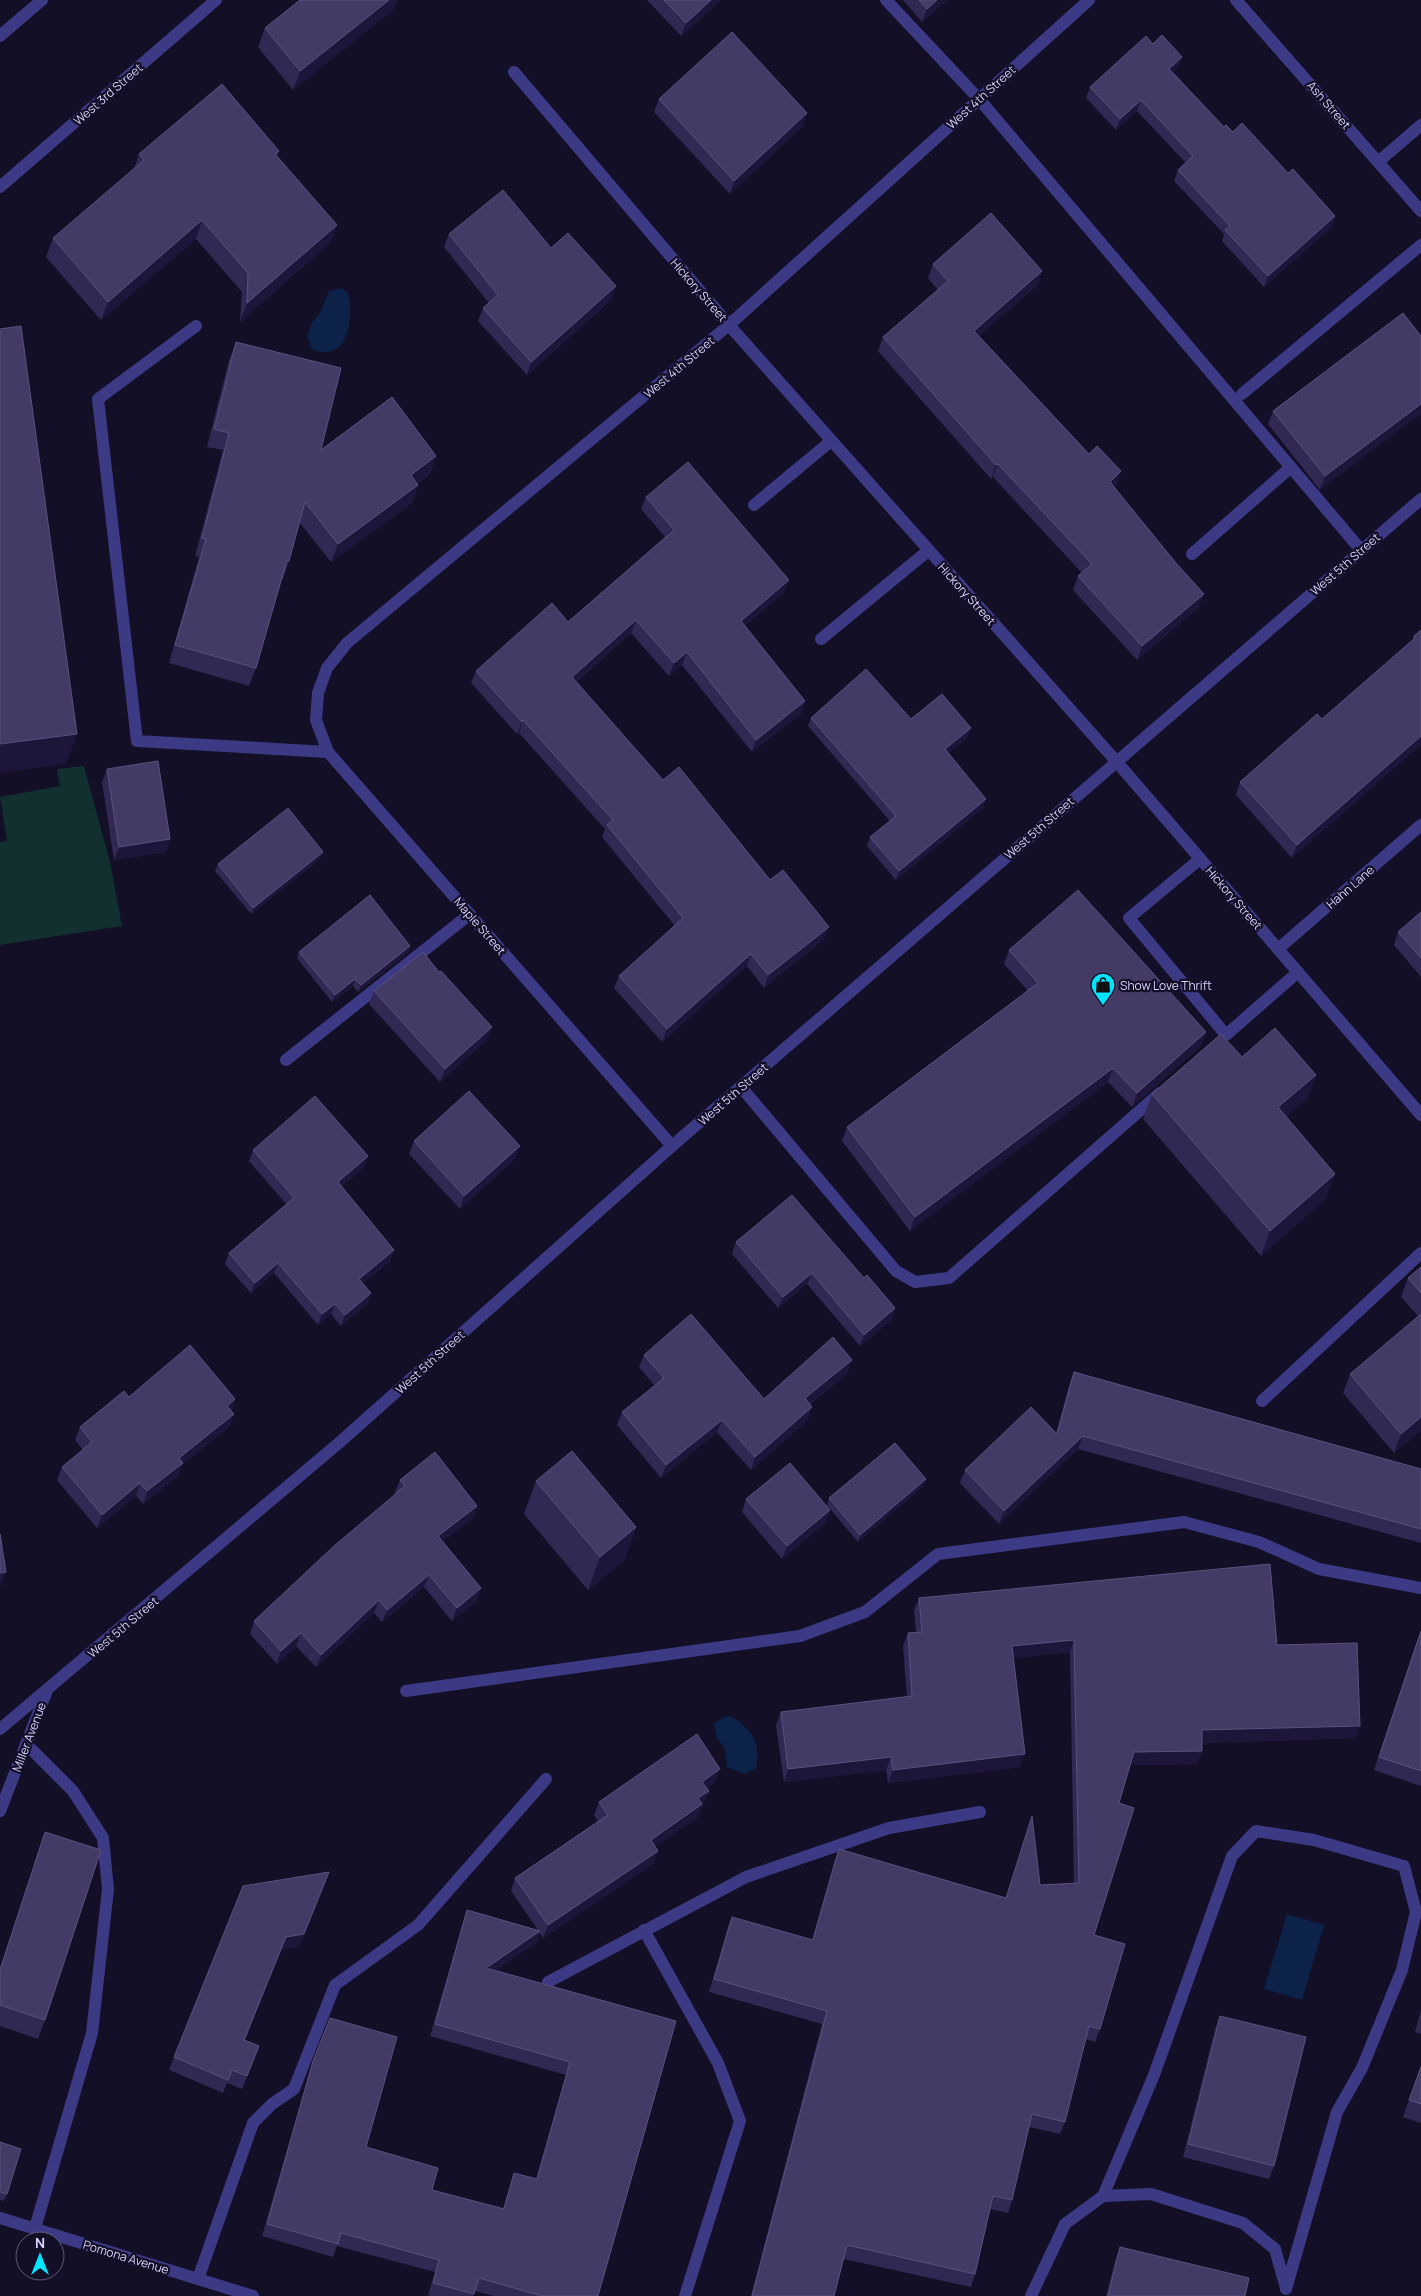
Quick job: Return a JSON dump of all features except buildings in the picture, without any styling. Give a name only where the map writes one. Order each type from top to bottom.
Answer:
[{"type":"street","points":[[0,36],[42,0]]},
{"type":"street","name":"West 3rd Street","points":[[0,187],[216,0]]},
{"type":"street","points":[[886,0],[979,99],[1361,550]]},
{"type":"street","name":"West 4th Street","points":[[318,693],[327,668],[347,643],[729,325],[1089,0]]},
{"type":"street","name":"Ash Street","points":[[1236,0],[1421,211]]},
{"type":"street","name":"Hickory Street","points":[[514,72],[729,325],[1116,761],[1421,1115]]},
{"type":"street","points":[[1378,162],[1421,125]]},
{"type":"street","points":[[1242,394],[1421,245]]},
{"type":"street","points":[[196,326],[98,399],[137,741],[328,752]]},
{"type":"street","points":[[754,505],[832,441]]},
{"type":"street","points":[[1192,554],[1291,468]]},
{"type":"street","name":"West 5th Street","points":[[0,1729],[340,1442],[672,1146],[1421,499]]},
{"type":"street","points":[[821,639],[929,550]]},
{"type":"street","name":"Maple Street","points":[[318,693],[316,720],[328,752],[672,1146]]},
{"type":"street","name":"Hahn Lane","points":[[1278,949],[1421,825]]},
{"type":"street","points":[[1200,859],[1129,918],[1222,1039],[1298,972]]},
{"type":"street","points":[[286,1060],[470,914]]},
{"type":"street","points":[[741,1087],[896,1271],[915,1282],[949,1278],[1168,1086]]},
{"type":"street","points":[[1262,1401],[1421,1253]]},
{"type":"street","points":[[406,1691],[800,1636],[865,1612],[938,1554],[1184,1522],[1259,1542],[1319,1569],[1421,1588]]},
{"type":"street","name":"Miller Avenue","points":[[0,1811],[47,1691]]},
{"type":"street","points":[[26,1744],[72,1791],[103,1838],[108,1889],[92,2033],[35,2228]]},
{"type":"street","points":[[198,2279],[253,2123],[272,2104],[294,2089],[335,1985],[418,1925],[546,1779]]},
{"type":"street","points":[[548,1982],[746,1877],[889,1828],[980,1812]]},
{"type":"street","points":[[1031,2296],[1065,2224],[1103,2196],[1154,2075],[1232,1856],[1256,1830],[1314,1840],[1404,1866],[1416,1912],[1402,1970],[1362,2068],[1337,2112],[1285,2293]]},
{"type":"street","points":[[644,1930],[718,2062],[740,2121],[685,2296]]},
{"type":"street","points":[[1103,2196],[1151,2194],[1243,2223],[1275,2249],[1285,2293]]},
{"type":"street","name":"Pomona Avenue","points":[[0,2218],[253,2296]]},
{"type":"green space","points":[[84,766],[110,862],[122,926],[0,945],[0,842],[7,841],[0,797],[60,786],[57,769]]},
{"type":"water","points":[[341,288],[348,292],[350,302],[349,325],[346,336],[341,345],[334,350],[324,352],[312,349],[307,336],[311,324],[320,313],[329,291]]},
{"type":"water","points":[[731,1716],[744,1726],[756,1744],[756,1768],[745,1774],[727,1767],[725,1749],[717,1738],[714,1724],[723,1717]]},
{"type":"water","points":[[1287,1914],[1324,1925],[1302,2000],[1264,1989]]},
{"type":"place","name":"Show Love Thrift","points":[[1103,1006]]}]
